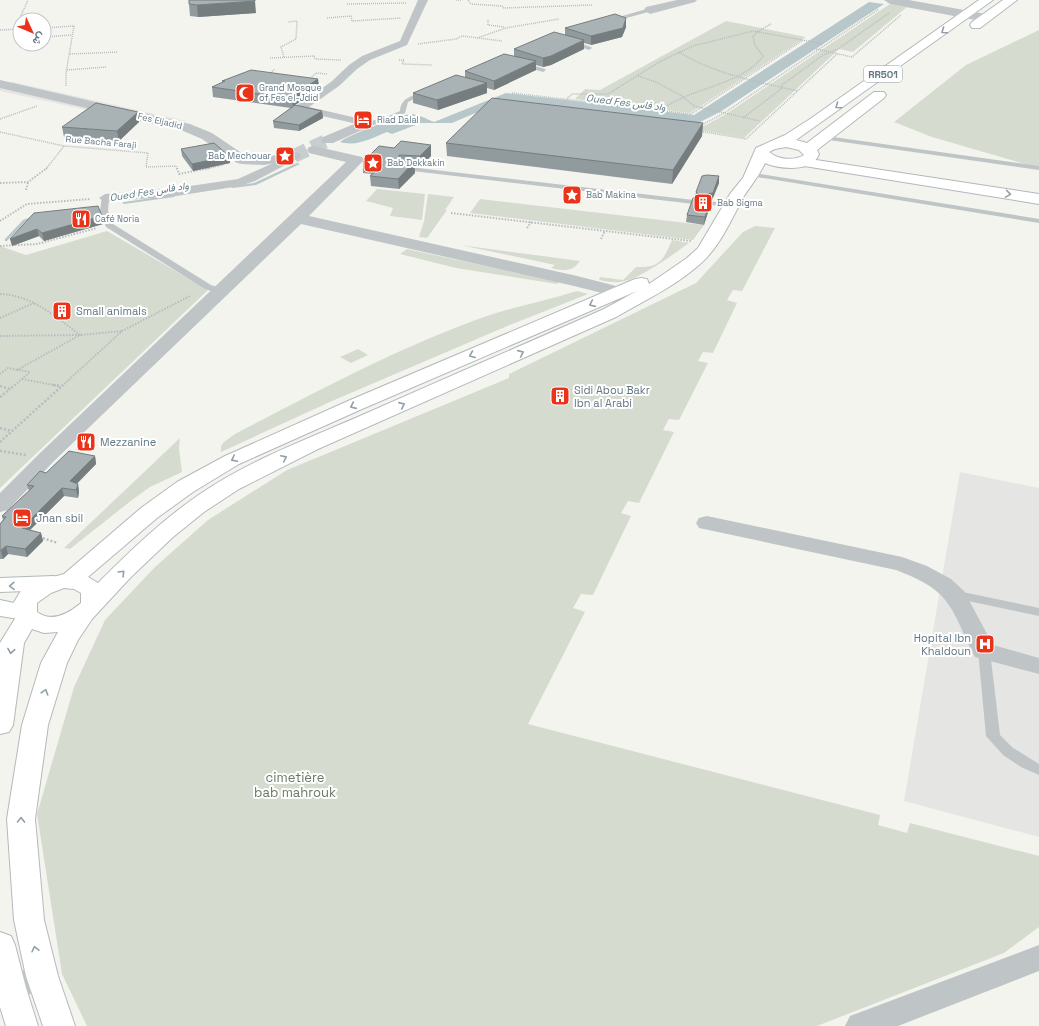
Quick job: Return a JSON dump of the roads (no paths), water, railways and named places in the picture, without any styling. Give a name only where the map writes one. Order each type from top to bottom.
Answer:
[{"type":"main road","name":"RR501","points":[[762,154],[763,149],[790,138],[815,122],[987,0]]},
{"type":"main road","points":[[968,31],[1011,0]]},
{"type":"main road","name":"RR501","points":[[807,154],[822,137],[888,89]]},
{"type":"main road","points":[[777,144],[795,144],[807,154],[1039,198]]},
{"type":"main road","points":[[59,1026],[42,976],[29,920],[21,819],[35,725],[54,663],[66,639],[88,608],[150,546],[179,520],[211,497],[249,475],[610,313],[650,291],[692,262],[704,251],[732,206],[753,177],[762,154],[770,160],[786,163]]},
{"type":"main road","points":[[753,177],[807,154],[1039,188]]},
{"type":"main road","points":[[0,725],[12,643],[26,614],[25,604],[30,596],[40,588],[62,582],[149,513],[185,487],[232,460],[355,405],[618,292],[692,262]]},
{"type":"main road","points":[[0,585],[62,582],[87,585],[92,590],[88,608],[68,622],[52,625],[37,623],[26,614],[0,608]]},
{"type":"main road","points":[[0,945],[5,991],[22,1026]]},
{"type":"street","points":[[650,10],[691,0]]},
{"type":"street","points":[[366,123],[300,108],[335,84],[353,67],[366,58],[375,53],[404,43],[423,1]]},
{"type":"street","points":[[888,6],[986,18]]},
{"type":"street","name":"Fes Eljadid","points":[[0,84],[185,127],[207,136],[242,160],[264,161],[292,157]]},
{"type":"street","points":[[328,140],[366,123]]},
{"type":"street","points":[[314,150],[373,163]]},
{"type":"street","points":[[104,204],[240,182],[292,157]]},
{"type":"street","points":[[0,505],[214,289],[298,218],[357,160]]},
{"type":"street","points":[[298,218],[577,281],[618,292]]},
{"type":"street","points":[[707,523],[902,564],[930,576],[960,602],[974,636],[984,651],[1039,666]]},
{"type":"street","points":[[862,1026],[1039,958]]},
{"type":"street","points":[[5,991],[42,976]]},
{"type":"lane","points":[[604,22],[650,10]]},
{"type":"lane","points":[[567,42],[589,48]]},
{"type":"lane","points":[[516,62],[543,70]]},
{"type":"lane","points":[[366,123],[386,120],[403,112],[406,101],[434,89]]},
{"type":"lane","points":[[822,137],[1039,168]]},
{"type":"lane","points":[[404,168],[694,202]]},
{"type":"lane","points":[[753,177],[1039,221]]},
{"type":"lane","points":[[711,203],[732,206]]},
{"type":"lane","points":[[104,204],[109,225],[214,289]]},
{"type":"lane","points":[[952,594],[1039,612]]},
{"type":"lane","points":[[984,651],[993,736],[1000,746],[1013,757],[1039,770]]},
{"type":"waterway","name":"Oued Fes واد فاس","points":[[233,187],[255,184],[298,164]]},
{"type":"waterway","name":"Oued Fes واد فاس","points":[[124,203],[173,196]]},
{"type":"waterway","name":"Oued Fes واد فاس","points":[[6,240],[24,221],[35,217]]},
{"type":"tunnel","points":[[294,156],[328,140]]},
{"type":"place","name":"Grand Mosque of Fes el-Jdid","points":[[245,93]]},
{"type":"place","name":"Riad Dalal","points":[[363,120]]},
{"type":"place","name":"Bab Mechouar","points":[[285,156]]},
{"type":"place","name":"Bab Dekkakin","points":[[373,163]]},
{"type":"place","name":"Bab Makina","points":[[572,195]]},
{"type":"place","name":"Bab Sigma","points":[[703,203]]},
{"type":"place","name":"Café Noria","points":[[81,219]]},
{"type":"place","name":"Small animals","points":[[62,311]]},
{"type":"place","name":"Sidi Abou Bakr Ibn al Arabi","points":[[560,396]]},
{"type":"place","name":"Mezzanine","points":[[86,442]]},
{"type":"place","name":"Jnan sbil","points":[[22,518]]},
{"type":"place","name":"Hopital Ibn Khaldoun","points":[[985,644]]},
{"type":"park label","name":"cimetière bab mahrouk","points":[[295,784]]}]
